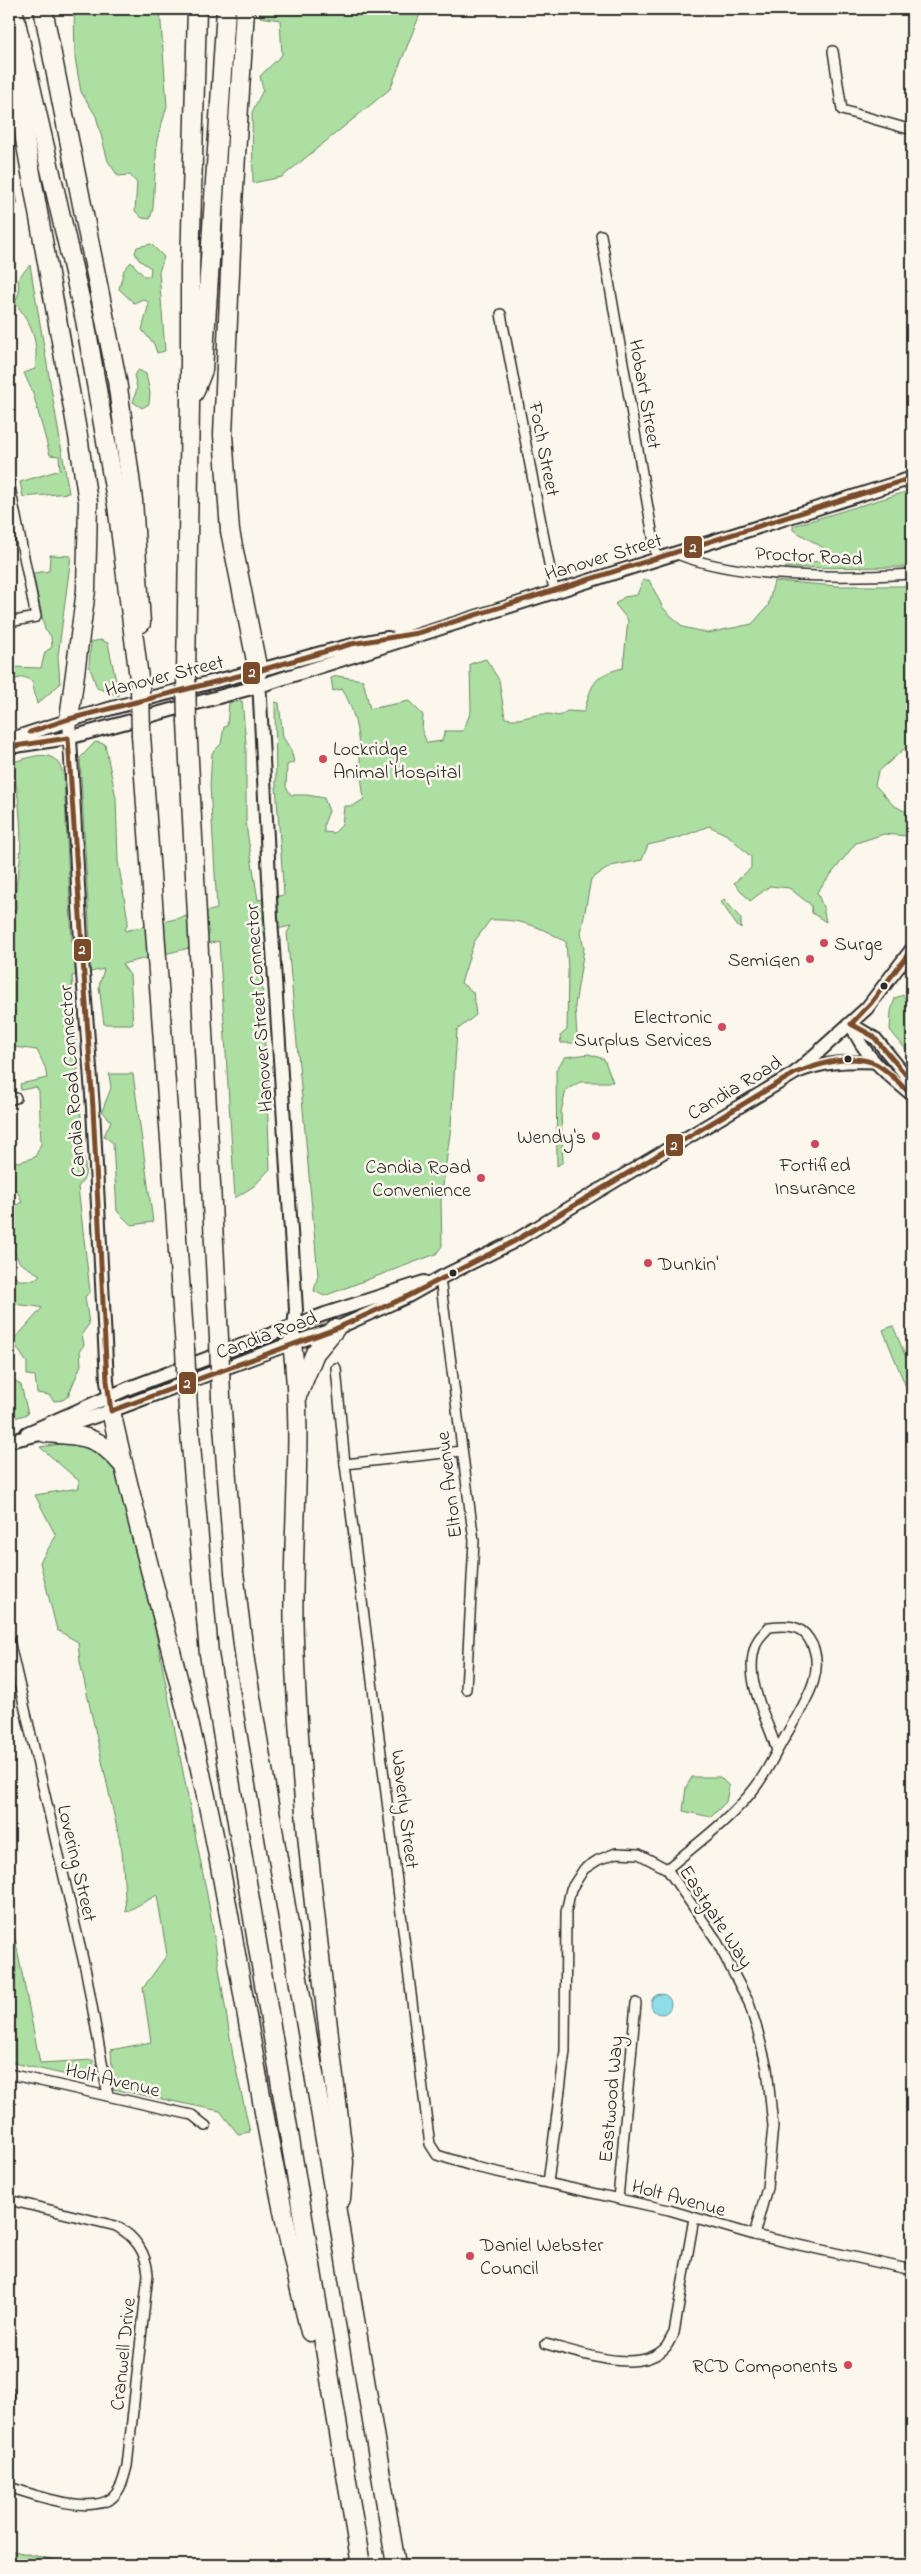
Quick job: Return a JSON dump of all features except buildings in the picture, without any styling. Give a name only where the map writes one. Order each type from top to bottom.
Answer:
[{"type":"highway","points":[[13,9],[68,240],[94,368],[116,505],[140,686]]},
{"type":"highway","points":[[43,9],[103,300],[124,427],[138,552],[141,607],[141,735],[188,1410],[209,1654],[361,2565]]},
{"type":"highway","points":[[197,9],[190,268],[186,722],[221,1398],[234,1572],[245,1662],[396,2565]]},
{"type":"highway","points":[[190,403],[203,370],[226,9]]},
{"type":"highway","points":[[245,9],[223,434],[230,531],[259,678]]},
{"type":"highway","points":[[9,50],[78,436],[88,502],[86,590],[69,719]]},
{"type":"highway","points":[[297,1399],[315,1353],[335,1329]]},
{"type":"highway","points":[[293,1334],[297,1399],[293,1638],[303,1792],[344,2162],[338,2222]]},
{"type":"highway","points":[[110,1403],[200,1768],[289,2248],[344,2463]]},
{"type":"highway","points":[[45,1433],[92,1439],[106,1447],[124,1466]]},
{"type":"main road","name":"Hanover Street","points":[[9,747],[68,738],[259,678],[351,644],[418,634],[554,590],[677,554],[912,478]]},
{"type":"main road","name":"Hanover Street","points":[[9,740],[69,719],[259,678]]},
{"type":"main road","name":"Hanover Street Connector","points":[[259,678],[270,908],[296,1310],[293,1334]]},
{"type":"main road","name":"Candia Road Connector","points":[[69,719],[68,738],[93,1108],[110,1403]]},
{"type":"main road","name":"Candia Road","points":[[293,1334],[335,1329],[408,1296],[513,1242],[795,1073],[851,1024],[871,1003],[912,949]]},
{"type":"main road","name":"Candia Road","points":[[11,1440],[293,1334],[405,1287],[440,1278]]},
{"type":"main road","name":"Candia Road","points":[[11,1440],[45,1433],[110,1403]]},
{"type":"street","points":[[833,51],[842,110],[912,130]]},
{"type":"street","name":"Hobart Street","points":[[601,235],[657,560]]},
{"type":"street","name":"Foch Street","points":[[501,314],[554,590]]},
{"type":"street","points":[[9,482],[13,523],[36,617],[9,622]]},
{"type":"street","name":"Proctor Road","points":[[677,554],[698,562],[754,570],[812,575],[912,574]]},
{"type":"street","points":[[851,1024],[856,1039],[875,1062],[912,1094]]},
{"type":"street","points":[[851,1024],[873,1036],[912,1083]]},
{"type":"street","points":[[795,1073],[820,1064],[850,1061],[875,1062]]},
{"type":"street","name":"Elton Avenue","points":[[440,1278],[474,1541],[466,1689]]},
{"type":"street","name":"Waverly Street","points":[[336,1368],[345,1464],[428,2130],[430,2144],[436,2155]]},
{"type":"street","points":[[345,1464],[462,1451]]},
{"type":"street","points":[[666,1869],[715,1830],[739,1807],[755,1788],[777,1752],[805,1700],[818,1666],[815,1648],[804,1631],[788,1625],[769,1627],[757,1641],[752,1658],[757,1693],[777,1752]]},
{"type":"street","name":"Lovering Street","points":[[9,1640],[84,1963],[108,2096]]},
{"type":"street","name":"Eastgate Way","points":[[548,2183],[565,2051],[566,1912],[571,1888],[584,1869],[598,1860],[616,1853],[640,1854],[666,1869],[715,1938],[749,2003],[768,2068],[772,2126],[767,2188],[754,2235]]},
{"type":"street","name":"Eastwood Way","points":[[618,2199],[636,2003]]},
{"type":"street","name":"Holt Avenue","points":[[9,2074],[192,2115],[206,2126]]},
{"type":"street","name":"Holt Avenue","points":[[436,2155],[548,2183],[669,2210],[754,2235],[912,2270]]},
{"type":"street","name":"Cranwell Drive","points":[[9,2200],[116,2226],[127,2232],[142,2250],[148,2274],[127,2466],[120,2489],[111,2498],[100,2503],[88,2505],[48,2498],[9,2488]]},
{"type":"street","points":[[546,2344],[618,2361],[632,2362],[644,2360],[666,2347],[674,2333],[694,2218]]},
{"type":"street","points":[[9,2391],[9,2428]]},
{"type":"green space","points":[[74,9],[160,9],[167,106],[157,140],[153,208],[150,219],[142,218],[135,211],[137,183],[130,175],[118,176],[108,161],[96,116],[81,92],[75,58]]},
{"type":"green space","points":[[260,9],[422,9],[390,89],[282,177],[253,183],[252,112],[263,90],[260,76],[282,55],[280,20],[260,17]]},
{"type":"green space","points":[[9,159],[18,204],[10,203]]},
{"type":"green space","points":[[151,244],[164,257],[159,272],[165,351],[157,353],[154,344],[142,330],[149,303],[143,299],[134,303],[119,289],[124,270],[131,262],[144,276],[150,276],[151,268],[139,260],[135,253],[137,247]]},
{"type":"green space","points":[[30,265],[69,493],[23,497],[20,482],[60,470],[59,456],[50,455],[33,393],[24,373],[35,369],[35,342],[26,318],[15,303],[19,292],[18,278]]},
{"type":"green space","points":[[139,370],[146,374],[150,393],[149,404],[142,408],[133,402],[137,388],[134,375]]},
{"type":"green space","points":[[912,490],[912,567],[785,568],[790,564],[822,561],[824,548],[793,530],[793,526]]},
{"type":"green space","points":[[50,555],[71,556],[58,656],[60,684],[37,704],[32,681],[24,677],[9,681],[9,667],[41,668],[45,652],[52,647],[51,636],[45,630],[33,573],[49,571]]},
{"type":"green space","points":[[643,580],[649,580],[663,608],[683,627],[708,633],[752,624],[768,606],[774,581],[838,586],[912,586],[912,742],[878,772],[875,785],[893,805],[912,815],[912,840],[907,836],[884,834],[856,843],[817,892],[826,922],[812,913],[811,905],[789,888],[770,886],[750,901],[734,883],[751,868],[751,857],[729,836],[709,826],[678,838],[648,845],[642,860],[611,866],[591,879],[581,933],[584,949],[575,1005],[577,1037],[574,1043],[561,1043],[560,1036],[567,1030],[568,969],[566,942],[521,922],[490,920],[474,942],[461,983],[473,992],[476,1015],[457,1030],[451,1126],[441,1201],[442,1246],[436,1254],[324,1296],[314,1291],[318,1275],[287,933],[291,926],[258,933],[261,952],[270,1169],[254,1186],[235,1198],[219,941],[122,964],[130,975],[133,1024],[104,1024],[99,986],[104,969],[72,976],[85,1170],[84,1178],[78,1187],[90,1291],[85,1297],[89,1324],[82,1334],[84,1345],[80,1350],[81,1365],[68,1396],[63,1400],[54,1401],[49,1395],[37,1393],[35,1376],[27,1375],[27,1363],[12,1340],[42,1308],[9,1302],[9,1272],[19,1280],[34,1280],[40,1275],[20,1263],[11,1246],[9,1247],[9,1209],[22,1202],[17,1190],[9,1190],[9,1161],[20,1162],[35,1157],[41,1144],[39,1091],[36,1087],[21,1090],[20,1084],[47,1078],[45,1067],[37,1050],[14,1047],[9,1049],[9,912],[17,910],[16,891],[21,839],[17,788],[15,778],[9,776],[9,763],[35,756],[50,756],[56,760],[64,777],[72,944],[90,940],[80,758],[95,742],[105,744],[116,798],[118,861],[128,921],[125,931],[217,909],[210,785],[212,753],[221,744],[224,727],[227,726],[229,703],[242,701],[246,743],[246,825],[258,900],[284,895],[276,786],[275,702],[279,703],[283,737],[291,750],[294,762],[287,765],[286,787],[291,795],[324,798],[329,811],[324,824],[324,832],[334,833],[342,825],[344,806],[353,806],[364,799],[357,729],[349,702],[342,689],[333,691],[331,678],[337,676],[363,680],[370,709],[409,701],[423,715],[422,731],[427,743],[442,741],[445,731],[463,731],[471,711],[470,664],[486,659],[499,680],[505,718],[519,719],[544,714],[559,716],[567,711],[584,712],[589,694],[595,682],[605,674],[623,668],[628,620],[615,604],[624,597],[637,595]]},
{"type":"green space","points":[[100,640],[108,643],[119,696],[97,688],[89,665],[91,642]]},
{"type":"green space","points":[[724,899],[741,919],[741,928],[738,927],[721,902]]},
{"type":"green space","points":[[903,995],[912,1008],[912,1057],[890,1030],[891,1011],[895,998]]},
{"type":"green space","points":[[589,1054],[604,1059],[613,1082],[580,1082],[566,1090],[561,1112],[563,1162],[557,1166],[556,1070],[565,1057]]},
{"type":"green space","points":[[109,1074],[133,1074],[153,1222],[131,1225],[117,1211],[113,1143],[104,1136],[111,1121],[102,1111],[111,1088]]},
{"type":"green space","points":[[893,1326],[912,1372],[912,1402],[883,1330]]},
{"type":"green space","points":[[10,1377],[21,1385],[28,1414],[11,1419],[9,1413]]},
{"type":"green space","points":[[66,1443],[96,1451],[107,1460],[117,1475],[151,1608],[209,1905],[233,2056],[250,2132],[238,2134],[220,2111],[113,2089],[111,2050],[151,2042],[143,1988],[167,1955],[157,1895],[126,1912],[122,1851],[80,1662],[78,1642],[57,1630],[40,1562],[56,1536],[35,1495],[79,1488],[79,1481],[40,1447]]},
{"type":"green space","points":[[692,1777],[720,1777],[729,1786],[726,1802],[711,1817],[683,1811],[686,1787]]},
{"type":"green space","points":[[9,1908],[40,2063],[93,2060],[94,2081],[9,2062]]},
{"type":"green space","points":[[9,2550],[78,2565],[9,2565]]},
{"type":"water","points":[[661,1994],[668,1997],[671,2004],[668,2011],[661,2014],[654,2011],[651,2004],[654,1997]]},
{"type":"transit line","name":"2","points":[[30,732],[69,719],[258,671],[351,644],[418,633],[912,478]]},
{"type":"transit line","name":"2","points":[[9,747],[68,738],[93,1108],[107,1381],[111,1411],[335,1329],[408,1296],[513,1242],[795,1073],[835,1061],[857,1059],[876,1064],[886,1070],[912,1095]]},
{"type":"transit line","name":"2","points":[[906,1075],[873,1036],[851,1024],[871,1003],[912,949]]},
{"type":"place","name":"Lockridge Animal Hospital","points":[[323,759]]},
{"type":"place","name":"Surge","points":[[824,943]]},
{"type":"place","name":"SemiGen","points":[[810,959]]},
{"type":"place","name":"Electronic Surplus Services","points":[[722,1027]]},
{"type":"place","name":"Wendy's","points":[[596,1136]]},
{"type":"place","name":"Fortified Insurance","points":[[815,1144]]},
{"type":"place","name":"Candia Road Convenience","points":[[481,1178]]},
{"type":"place","name":"Dunkin'","points":[[648,1263]]},
{"type":"place","name":"Daniel Webster Council","points":[[470,2256]]},
{"type":"place","name":"RCD Components","points":[[848,2365]]}]
